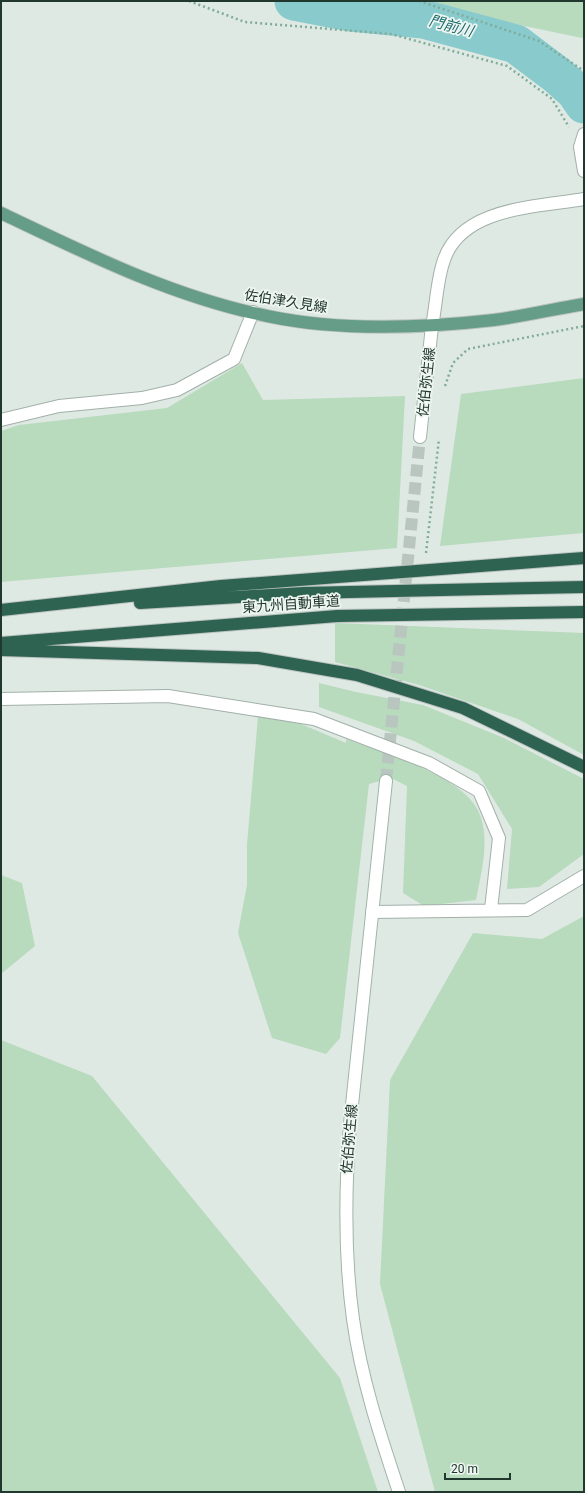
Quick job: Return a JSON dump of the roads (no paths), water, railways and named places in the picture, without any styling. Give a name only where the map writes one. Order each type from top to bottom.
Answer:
[{"type":"highway","points":[[1,610],[221,586],[584,558]]},
{"type":"highway","name":"東九州自動車道","points":[[1,610],[303,593],[584,587]]},
{"type":"highway","name":"東九州自動車道","points":[[1,643],[337,616],[584,612]]},
{"type":"highway","points":[[1,650],[258,658],[357,675],[463,708],[584,767]]},
{"type":"main road","name":"佐伯津久見線","points":[[1,214],[104,262],[154,282],[253,312],[304,322],[432,326],[495,320],[584,304]]},
{"type":"street","points":[[582,139],[584,171]]},
{"type":"street","name":"佐伯弥生線","points":[[420,437],[432,326],[442,264],[452,244],[460,235],[478,222],[489,217],[509,211],[584,199]]},
{"type":"street","points":[[1,420],[59,406],[142,398],[177,390],[234,359],[253,312]]},
{"type":"street","points":[[1,700],[168,696],[314,719],[429,763],[479,791],[500,838],[491,909]]},
{"type":"street","name":"佐伯弥生線","points":[[386,781],[345,1181],[348,1275],[353,1320],[377,1427],[399,1492]]},
{"type":"street","points":[[372,912],[491,909],[527,910],[584,876]]},
{"type":"waterway","name":"門前川","points":[[294,1],[351,12],[423,19],[516,44],[557,75],[575,91],[584,104]]},
{"type":"tunnel","points":[[386,781],[420,437]]}]
